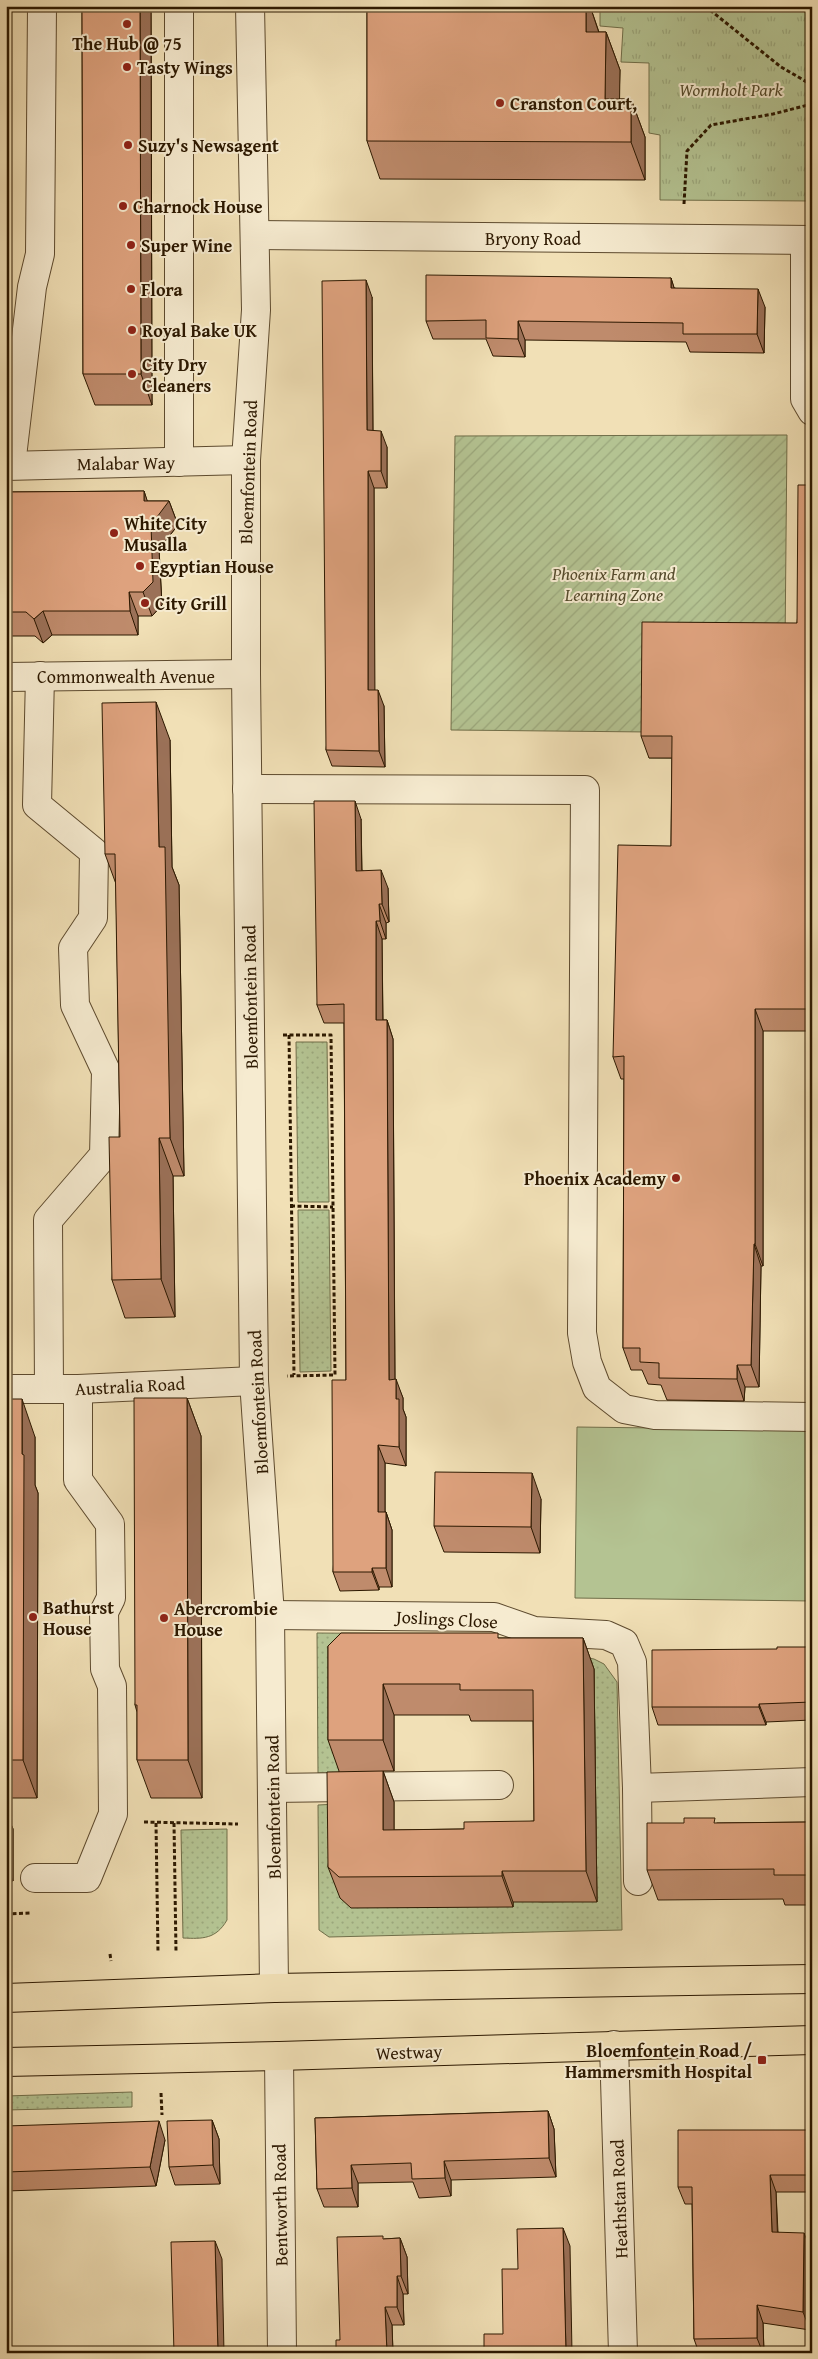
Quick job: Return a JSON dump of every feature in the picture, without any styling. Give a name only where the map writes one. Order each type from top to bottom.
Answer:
[{"type":"highway","points":[[6,1998],[274,1988],[812,1979]]},
{"type":"highway","name":"Westway","points":[[6,2062],[812,2040]]},
{"type":"street","points":[[9,466],[32,287],[40,254],[42,6]]},
{"type":"street","points":[[179,6],[179,462]]},
{"type":"street","name":"Bloemfontein Road","points":[[250,6],[256,310],[246,460],[246,674],[254,1382],[270,1615],[274,1988]]},
{"type":"street","name":"Bryony Road","points":[[255,236],[808,240]]},
{"type":"street","points":[[808,240],[805,399],[812,411]]},
{"type":"street","name":"Malabar Way","points":[[9,466],[246,460]]},
{"type":"street","name":"Commonwealth Avenue","points":[[6,677],[246,674]]},
{"type":"street","points":[[40,676],[37,804],[94,852],[93,918],[73,948],[74,1005],[106,1071],[104,1154],[48,1220],[49,1389]]},
{"type":"street","points":[[247,790],[585,790],[582,1333],[587,1362],[597,1388],[624,1409],[655,1415],[812,1417]]},
{"type":"street","name":"Australia Road","points":[[6,1389],[78,1389],[254,1382]]},
{"type":"street","points":[[35,1878],[87,1878],[113,1814],[112,1686],[105,1670],[104,1612],[111,1598],[110,1524],[78,1480],[78,1389]]},
{"type":"street","name":"Joslings Close","points":[[270,1615],[494,1617],[534,1631],[606,1635],[624,1643],[632,1662],[637,1788],[638,1881]]},
{"type":"street","points":[[637,1788],[812,1782]]},
{"type":"street","points":[[272,1788],[499,1785]]},
{"type":"street","name":"Heathstan Road","points":[[614,2045],[623,2353]]},
{"type":"street","name":"Bentworth Road","points":[[279,2056],[282,2353]]},
{"type":"path","points":[[705,6],[781,67],[812,85]]},
{"type":"path","points":[[807,6],[812,13]]},
{"type":"path","points":[[684,210],[687,151],[711,126],[812,104]]},
{"type":"path","points":[[288,1034],[331,1034],[335,1375],[294,1376],[290,1258],[291,1206],[288,1034]]},
{"type":"path","points":[[291,1206],[333,1207]]},
{"type":"path","points":[[141,1822],[213,1823]]},
{"type":"path","points":[[156,1822],[158,1953]]},
{"type":"path","points":[[174,1823],[176,1952]]},
{"type":"path","points":[[161,2088],[162,2115]]},
{"type":"green space","name":"Wormholt Park","points":[[600,6],[812,6],[812,201],[660,200],[660,135],[649,133],[649,63],[621,62],[623,28],[600,26]]},
{"type":"green space","name":"Phoenix Farm and Learning Zone","points":[[787,435],[784,754],[763,759],[649,758],[649,732],[451,730],[455,436]]},
{"type":"green space","points":[[296,1042],[327,1042],[329,1202],[298,1202]]},
{"type":"green space","points":[[298,1210],[329,1210],[331,1371],[300,1372]]},
{"type":"green space","points":[[577,1427],[812,1430],[812,1601],[575,1598]]},
{"type":"green space","points":[[317,1633],[456,1634],[594,1659],[604,1664],[617,1682],[622,1930],[329,1937],[319,1930],[318,1805],[338,1804],[513,1907],[513,1898],[541,1902],[597,1901],[594,1669],[352,1664],[339,1774],[318,1773]]},
{"type":"green space","points":[[227,1829],[227,1920],[214,1934],[203,1938],[183,1938],[181,1830]]},
{"type":"green space","points":[[132,2092],[132,2107],[6,2110],[6,2096]]},
{"type":"building","name":"Charnock House","points":[[82,6],[140,6],[141,374],[83,374]]},
{"type":"building","name":"Cranston Court,","points":[[367,6],[586,6],[586,32],[606,32],[605,99],[631,99],[631,142],[367,141]]},
{"type":"building","points":[[426,275],[671,278],[671,288],[758,289],[757,334],[683,334],[683,323],[518,321],[518,339],[486,338],[486,320],[426,321]]},
{"type":"building","points":[[366,280],[367,430],[381,431],[381,471],[368,471],[368,690],[378,690],[379,751],[326,750],[322,281]]},
{"type":"building","points":[[798,485],[812,485],[812,1009],[755,1009],[755,1244],[751,1365],[737,1365],[737,1379],[659,1378],[659,1363],[640,1362],[640,1348],[623,1348],[624,1056],[613,1057],[618,845],[671,846],[672,736],[641,736],[642,622],[797,623]]},
{"type":"building","points":[[144,491],[144,501],[169,501],[151,525],[153,582],[143,592],[129,592],[130,611],[43,611],[34,619],[26,612],[6,612],[6,492]]},
{"type":"building","points":[[156,702],[159,847],[165,847],[170,1138],[159,1138],[161,1279],[112,1280],[109,1137],[120,1137],[115,854],[105,854],[102,703]]},
{"type":"building","points":[[314,801],[355,801],[356,871],[381,870],[382,904],[379,904],[380,921],[376,921],[376,1020],[387,1020],[389,1380],[396,1379],[396,1399],[399,1399],[399,1447],[378,1445],[378,1512],[386,1512],[386,1568],[372,1568],[372,1572],[333,1572],[332,1380],[346,1380],[344,1004],[317,1005]]},
{"type":"building","name":"Abercrombie House","points":[[134,1398],[187,1398],[188,1760],[137,1760],[137,1705],[135,1705]]},
{"type":"building","points":[[6,1399],[22,1399],[22,1454],[24,1455],[23,1760],[6,1760]]},
{"type":"building","points":[[435,1472],[532,1473],[531,1527],[434,1526]]},
{"type":"building","points":[[341,1633],[498,1633],[498,1638],[583,1638],[586,1871],[502,1871],[502,1876],[339,1877],[328,1867],[327,1772],[383,1771],[383,1830],[464,1829],[464,1822],[534,1821],[533,1690],[460,1690],[460,1684],[383,1684],[383,1740],[328,1740],[328,1646]]},
{"type":"building","points":[[777,1647],[812,1647],[812,1702],[759,1704],[759,1707],[652,1707],[652,1650],[777,1649]]},
{"type":"building","points":[[684,1818],[715,1818],[714,1823],[812,1822],[812,1875],[774,1875],[774,1869],[647,1870],[647,1823],[684,1823]]},
{"type":"building","points":[[548,2111],[549,2158],[444,2161],[445,2178],[412,2179],[411,2163],[351,2165],[352,2188],[317,2189],[315,2118]]},
{"type":"building","points":[[212,2120],[213,2165],[169,2167],[167,2121]]},
{"type":"building","points":[[159,2121],[150,2167],[6,2172],[6,2126]]},
{"type":"building","points":[[678,2130],[812,2130],[812,2175],[770,2175],[772,2232],[804,2233],[803,2312],[757,2305],[757,2338],[694,2339],[692,2187],[678,2187]]},
{"type":"building","points":[[563,2228],[566,2353],[484,2353],[484,2334],[503,2334],[502,2269],[518,2269],[517,2229]]},
{"type":"building","points":[[383,2236],[383,2239],[400,2238],[401,2276],[397,2276],[397,2307],[385,2307],[387,2353],[336,2353],[336,2340],[340,2340],[337,2237]]},
{"type":"building","points":[[215,2241],[218,2353],[174,2353],[171,2242]]},
{"type":"place","name":"The Hub @ 75","points":[[127,24]]},
{"type":"place","name":"Tasty Wings","points":[[127,67]]},
{"type":"place","name":"Cranston Court,","points":[[500,103]]},
{"type":"place","name":"Suzy's Newsagent","points":[[128,145]]},
{"type":"place","name":"Charnock House","points":[[123,206]]},
{"type":"place","name":"Super Wine","points":[[131,245]]},
{"type":"place","name":"Flora","points":[[131,289]]},
{"type":"place","name":"Royal Bake UK","points":[[132,330]]},
{"type":"place","name":"City Dry Cleaners","points":[[132,374]]},
{"type":"place","name":"White City Musalla","points":[[114,533]]},
{"type":"place","name":"Egyptian House","points":[[140,566]]},
{"type":"place","name":"City Grill","points":[[145,603]]},
{"type":"place","name":"Phoenix Academy","points":[[676,1178]]},
{"type":"place","name":"Bathurst House","points":[[33,1617]]},
{"type":"place","name":"Abercrombie House","points":[[164,1618]]},
{"type":"place","name":"Bloemfontein Road / Hammersmith Hospital","points":[[762,2060]]}]
